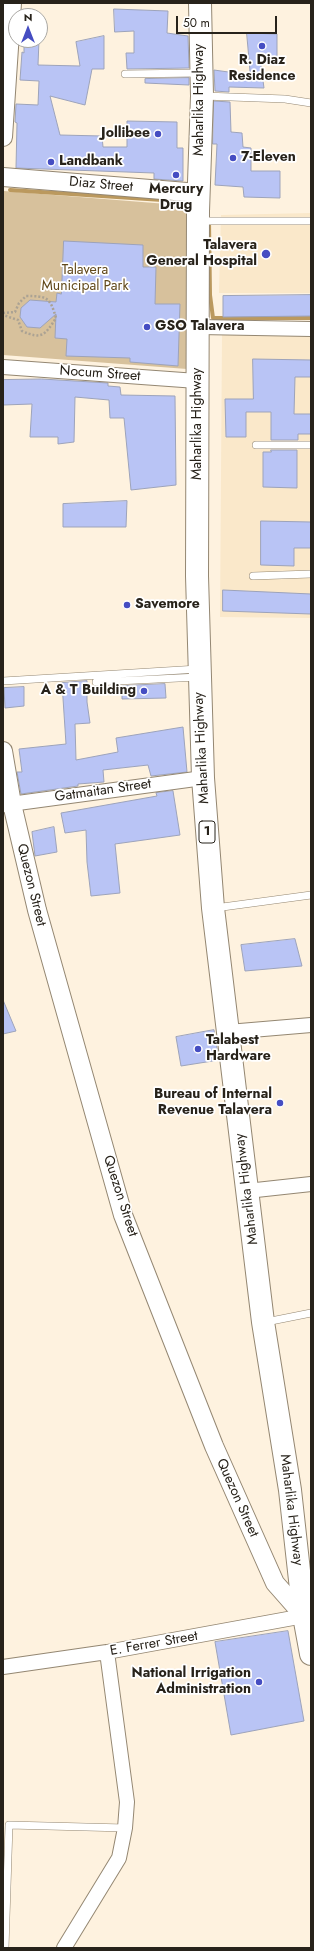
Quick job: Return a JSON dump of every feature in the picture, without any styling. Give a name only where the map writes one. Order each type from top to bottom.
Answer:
[{"type":"main road","name":"Maharlika Highway","points":[[200,3],[202,96],[198,221],[197,576],[203,778],[213,908],[263,1322],[290,1490],[304,1616],[311,1654]]},
{"type":"street","points":[[3,137],[12,3]]},
{"type":"street","name":"Diaz Street","points":[[3,177],[199,193]]},
{"type":"street","points":[[198,327],[311,329]]},
{"type":"street","name":"Nocum Street","points":[[3,366],[198,381]]},
{"type":"street","name":"Quezon Street","points":[[3,751],[8,804],[123,1215],[214,1446],[275,1583],[304,1616]]},
{"type":"street","name":"Gatmaitan Street","points":[[8,804],[203,778]]},
{"type":"street","points":[[228,1032],[311,1024]]},
{"type":"street","points":[[247,1191],[311,1184]]},
{"type":"street","name":"E. Ferrer Street","points":[[3,1667],[107,1652],[304,1616]]},
{"type":"street","points":[[64,1948],[119,1858],[125,1828],[127,1802],[107,1652]]},
{"type":"lane","points":[[125,74],[202,73]]},
{"type":"lane","points":[[202,96],[286,99],[311,103]]},
{"type":"lane","points":[[198,221],[311,221]]},
{"type":"lane","points":[[256,445],[311,445]]},
{"type":"lane","points":[[253,576],[311,574]]},
{"type":"lane","points":[[3,681],[199,673]]},
{"type":"lane","points":[[96,682],[199,673]]},
{"type":"lane","points":[[213,908],[311,895]]},
{"type":"lane","points":[[263,1322],[311,1313]]},
{"type":"lane","points":[[5,1948],[9,1826],[125,1828]]},
{"type":"path","points":[[26,296],[38,296],[45,297],[50,301],[56,318],[45,333],[40,336],[32,336],[22,331],[18,320],[3,314],[15,312],[19,303],[26,296]]},
{"type":"shaded area","name":"Talavera General Hospital","points":[[311,213],[311,293],[219,293],[221,215]]},
{"type":"shaded area","points":[[222,334],[311,336],[311,618],[220,617]]},
{"type":"green space","name":"Talavera Municipal Park","points":[[4,191],[192,206],[187,369],[3,355]]},
{"type":"building","points":[[114,9],[168,11],[167,33],[188,36],[189,68],[127,69],[126,53],[134,53],[134,31],[115,32]]},
{"type":"building","points":[[247,33],[277,34],[277,59],[260,58],[264,88],[229,87],[229,92],[215,91],[214,70],[250,75]]},
{"type":"building","points":[[104,36],[104,69],[92,69],[85,105],[50,96],[60,135],[102,136],[103,147],[127,147],[127,121],[177,122],[177,148],[183,148],[183,181],[154,179],[154,173],[16,168],[16,104],[38,105],[39,81],[20,80],[22,52],[24,53],[24,48],[39,48],[38,65],[80,66],[76,42]]},
{"type":"building","points":[[189,78],[189,85],[145,83],[145,79]]},
{"type":"building","points":[[214,101],[230,102],[231,132],[242,133],[243,147],[251,148],[251,171],[280,171],[280,198],[244,197],[243,187],[215,185],[217,144],[213,144]]},
{"type":"building","points":[[64,241],[143,245],[143,267],[156,267],[155,304],[180,304],[178,366],[130,362],[130,358],[66,356],[67,339],[55,338],[56,314],[40,328],[27,327],[20,317],[21,308],[30,300],[56,302],[57,293],[61,294]]},
{"type":"building","points":[[311,295],[311,316],[223,317],[223,296]]},
{"type":"building","points":[[253,359],[311,360],[311,377],[295,377],[294,414],[311,414],[311,434],[298,434],[298,440],[271,440],[271,412],[246,412],[246,437],[226,437],[225,399],[253,399]]},
{"type":"building","points":[[42,379],[108,383],[108,386],[120,387],[121,395],[175,396],[176,485],[131,490],[124,418],[110,418],[109,400],[75,397],[74,442],[58,444],[58,437],[30,437],[32,404],[3,405],[3,380]]},
{"type":"building","points":[[271,450],[297,450],[297,488],[263,487],[263,452],[271,452]]},
{"type":"building","points":[[127,501],[126,527],[63,527],[63,504]]},
{"type":"building","points":[[261,521],[311,522],[311,548],[294,548],[294,566],[261,565]]},
{"type":"building","points":[[223,590],[311,594],[311,614],[223,611]]},
{"type":"building","points":[[87,681],[87,702],[90,723],[75,724],[76,760],[118,752],[116,738],[183,727],[187,772],[151,776],[148,765],[103,770],[104,782],[78,784],[78,786],[21,794],[17,772],[22,772],[19,749],[66,744],[62,683]]},
{"type":"building","name":"A & T Building","points":[[165,684],[166,698],[122,699],[122,686]]},
{"type":"building","points":[[24,687],[24,706],[5,708],[4,688]]},
{"type":"building","points":[[173,791],[180,835],[115,844],[120,893],[91,896],[87,862],[86,830],[65,833],[61,813],[157,796],[156,793]]},
{"type":"building","points":[[54,827],[57,852],[35,856],[32,832]]},
{"type":"building","points":[[295,939],[302,966],[245,971],[241,945]]},
{"type":"building","points":[[3,1000],[16,1031],[3,1034]]},
{"type":"building","name":"Talabest Hardware","points":[[214,1030],[219,1060],[181,1066],[176,1037]]},
{"type":"building","name":"National Irrigation Administration","points":[[288,1631],[304,1721],[231,1735],[215,1642]]},
{"type":"waterway","points":[[10,190],[193,202]]},
{"type":"waterway","points":[[209,221],[210,295],[213,318],[311,318]]},
{"type":"place","name":"R. Diaz Residence","points":[[262,46]]},
{"type":"place","name":"Jollibee","points":[[158,134]]},
{"type":"place","name":"7-Eleven","points":[[233,158]]},
{"type":"place","name":"Landbank","points":[[51,162]]},
{"type":"place","name":"Mercury Drug","points":[[176,175]]},
{"type":"place","name":"Talavera General Hospital","points":[[266,254]]},
{"type":"place","name":"GSO Talavera","points":[[147,327]]},
{"type":"place","name":"Savemore","points":[[127,605]]},
{"type":"place","name":"A & T Building","points":[[144,691]]},
{"type":"place","name":"Talabest Hardware","points":[[198,1049]]},
{"type":"place","name":"Bureau of Internal Revenue Talavera","points":[[280,1103]]},
{"type":"place","name":"National Irrigation Administration","points":[[259,1682]]}]
